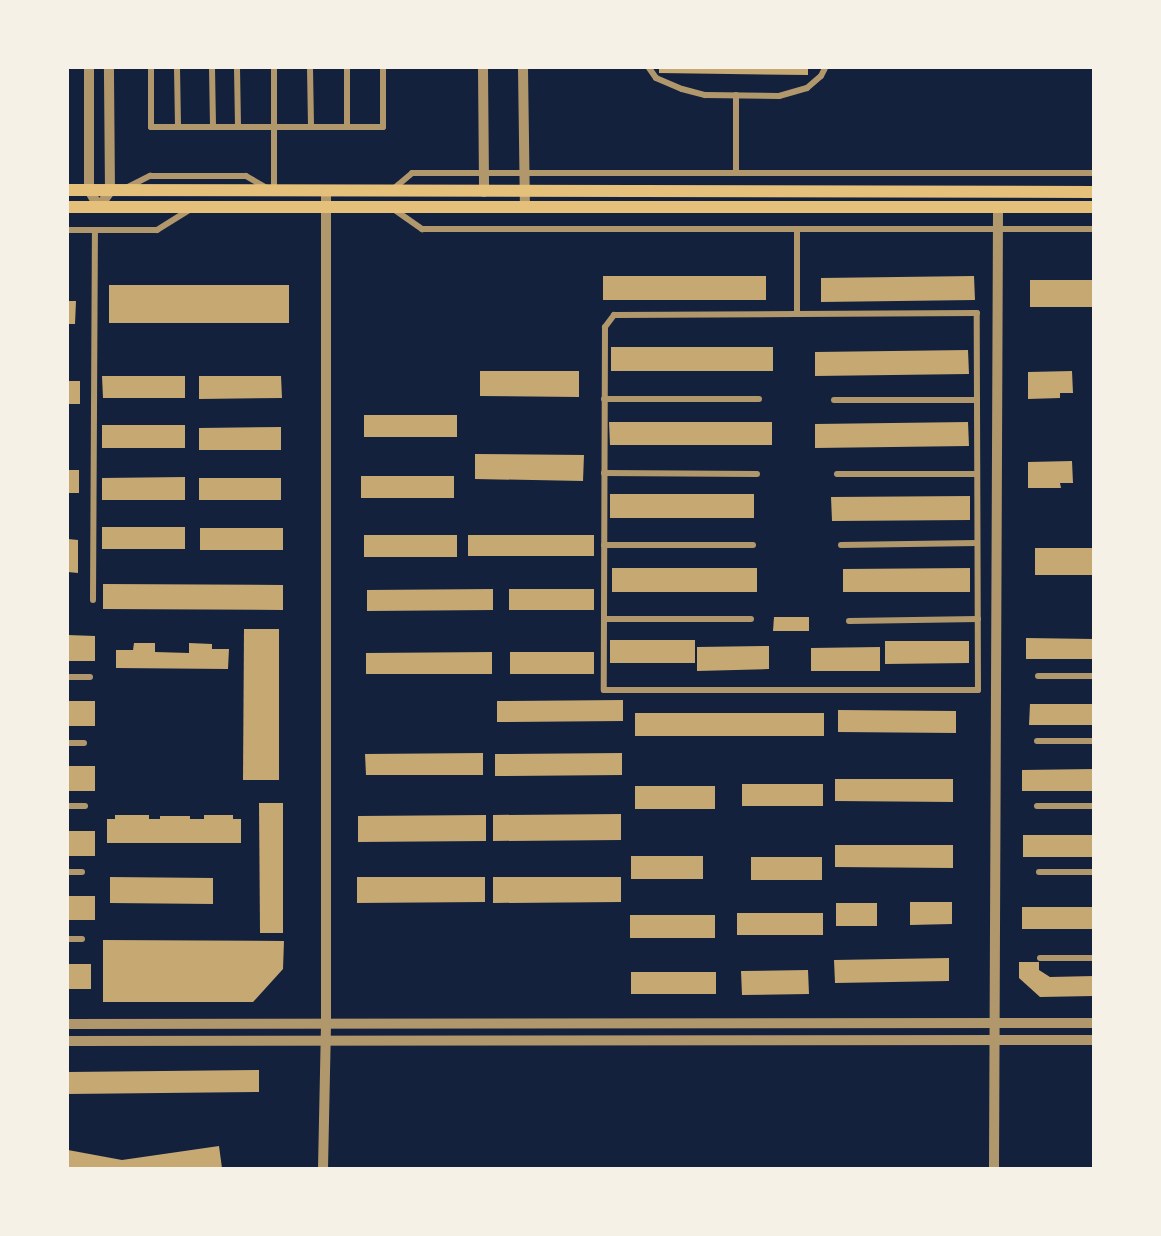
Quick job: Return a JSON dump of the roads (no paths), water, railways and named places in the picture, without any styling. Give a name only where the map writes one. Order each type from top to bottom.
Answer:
[{"type":"main road","points":[[68,190],[1094,192]]},
{"type":"main road","points":[[68,207],[1094,207]]},
{"type":"street","points":[[89,68],[90,190],[99,207],[116,191],[109,68]]},
{"type":"street","points":[[151,68],[151,127],[383,127],[383,68]]},
{"type":"street","points":[[177,68],[178,127]]},
{"type":"street","points":[[212,68],[213,127]]},
{"type":"street","points":[[237,68],[238,127]]},
{"type":"street","points":[[274,68],[274,192]]},
{"type":"street","points":[[310,68],[311,127]]},
{"type":"street","points":[[346,68],[347,127]]},
{"type":"street","points":[[483,68],[484,192]]},
{"type":"street","points":[[523,68],[525,208]]},
{"type":"street","points":[[649,68],[656,78],[682,89],[705,95],[779,96],[807,87],[821,76],[825,68]]},
{"type":"street","points":[[736,95],[736,173]]},
{"type":"street","points":[[390,192],[412,173],[1094,174]]},
{"type":"street","points":[[323,1168],[326,1025],[326,192]]},
{"type":"street","points":[[994,1168],[998,206]]},
{"type":"street","points":[[68,230],[157,230],[194,207]]},
{"type":"street","points":[[391,208],[422,229],[1094,229]]},
{"type":"street","points":[[797,229],[797,314]]},
{"type":"street","points":[[93,600],[94,230]]},
{"type":"street","points":[[797,314],[977,314],[978,690],[604,690],[605,327],[614,315],[797,314]]},
{"type":"street","points":[[604,399],[759,399]]},
{"type":"street","points":[[834,400],[977,400]]},
{"type":"street","points":[[604,473],[757,474]]},
{"type":"street","points":[[837,474],[977,474]]},
{"type":"street","points":[[841,545],[977,543]]},
{"type":"street","points":[[604,545],[753,545]]},
{"type":"street","points":[[604,618],[751,619]]},
{"type":"street","points":[[849,621],[978,619]]},
{"type":"street","points":[[1038,676],[1094,676]]},
{"type":"street","points":[[68,677],[90,677]]},
{"type":"street","points":[[1037,741],[1094,741]]},
{"type":"street","points":[[68,743],[84,743]]},
{"type":"street","points":[[68,806],[85,806]]},
{"type":"street","points":[[1037,806],[1094,806]]},
{"type":"street","points":[[68,872],[82,872]]},
{"type":"street","points":[[1039,872],[1094,872]]},
{"type":"street","points":[[68,939],[82,939]]},
{"type":"street","points":[[1040,958],[1094,958]]},
{"type":"street","points":[[68,1024],[1094,1023]]},
{"type":"street","points":[[68,1041],[1094,1040]]}]
